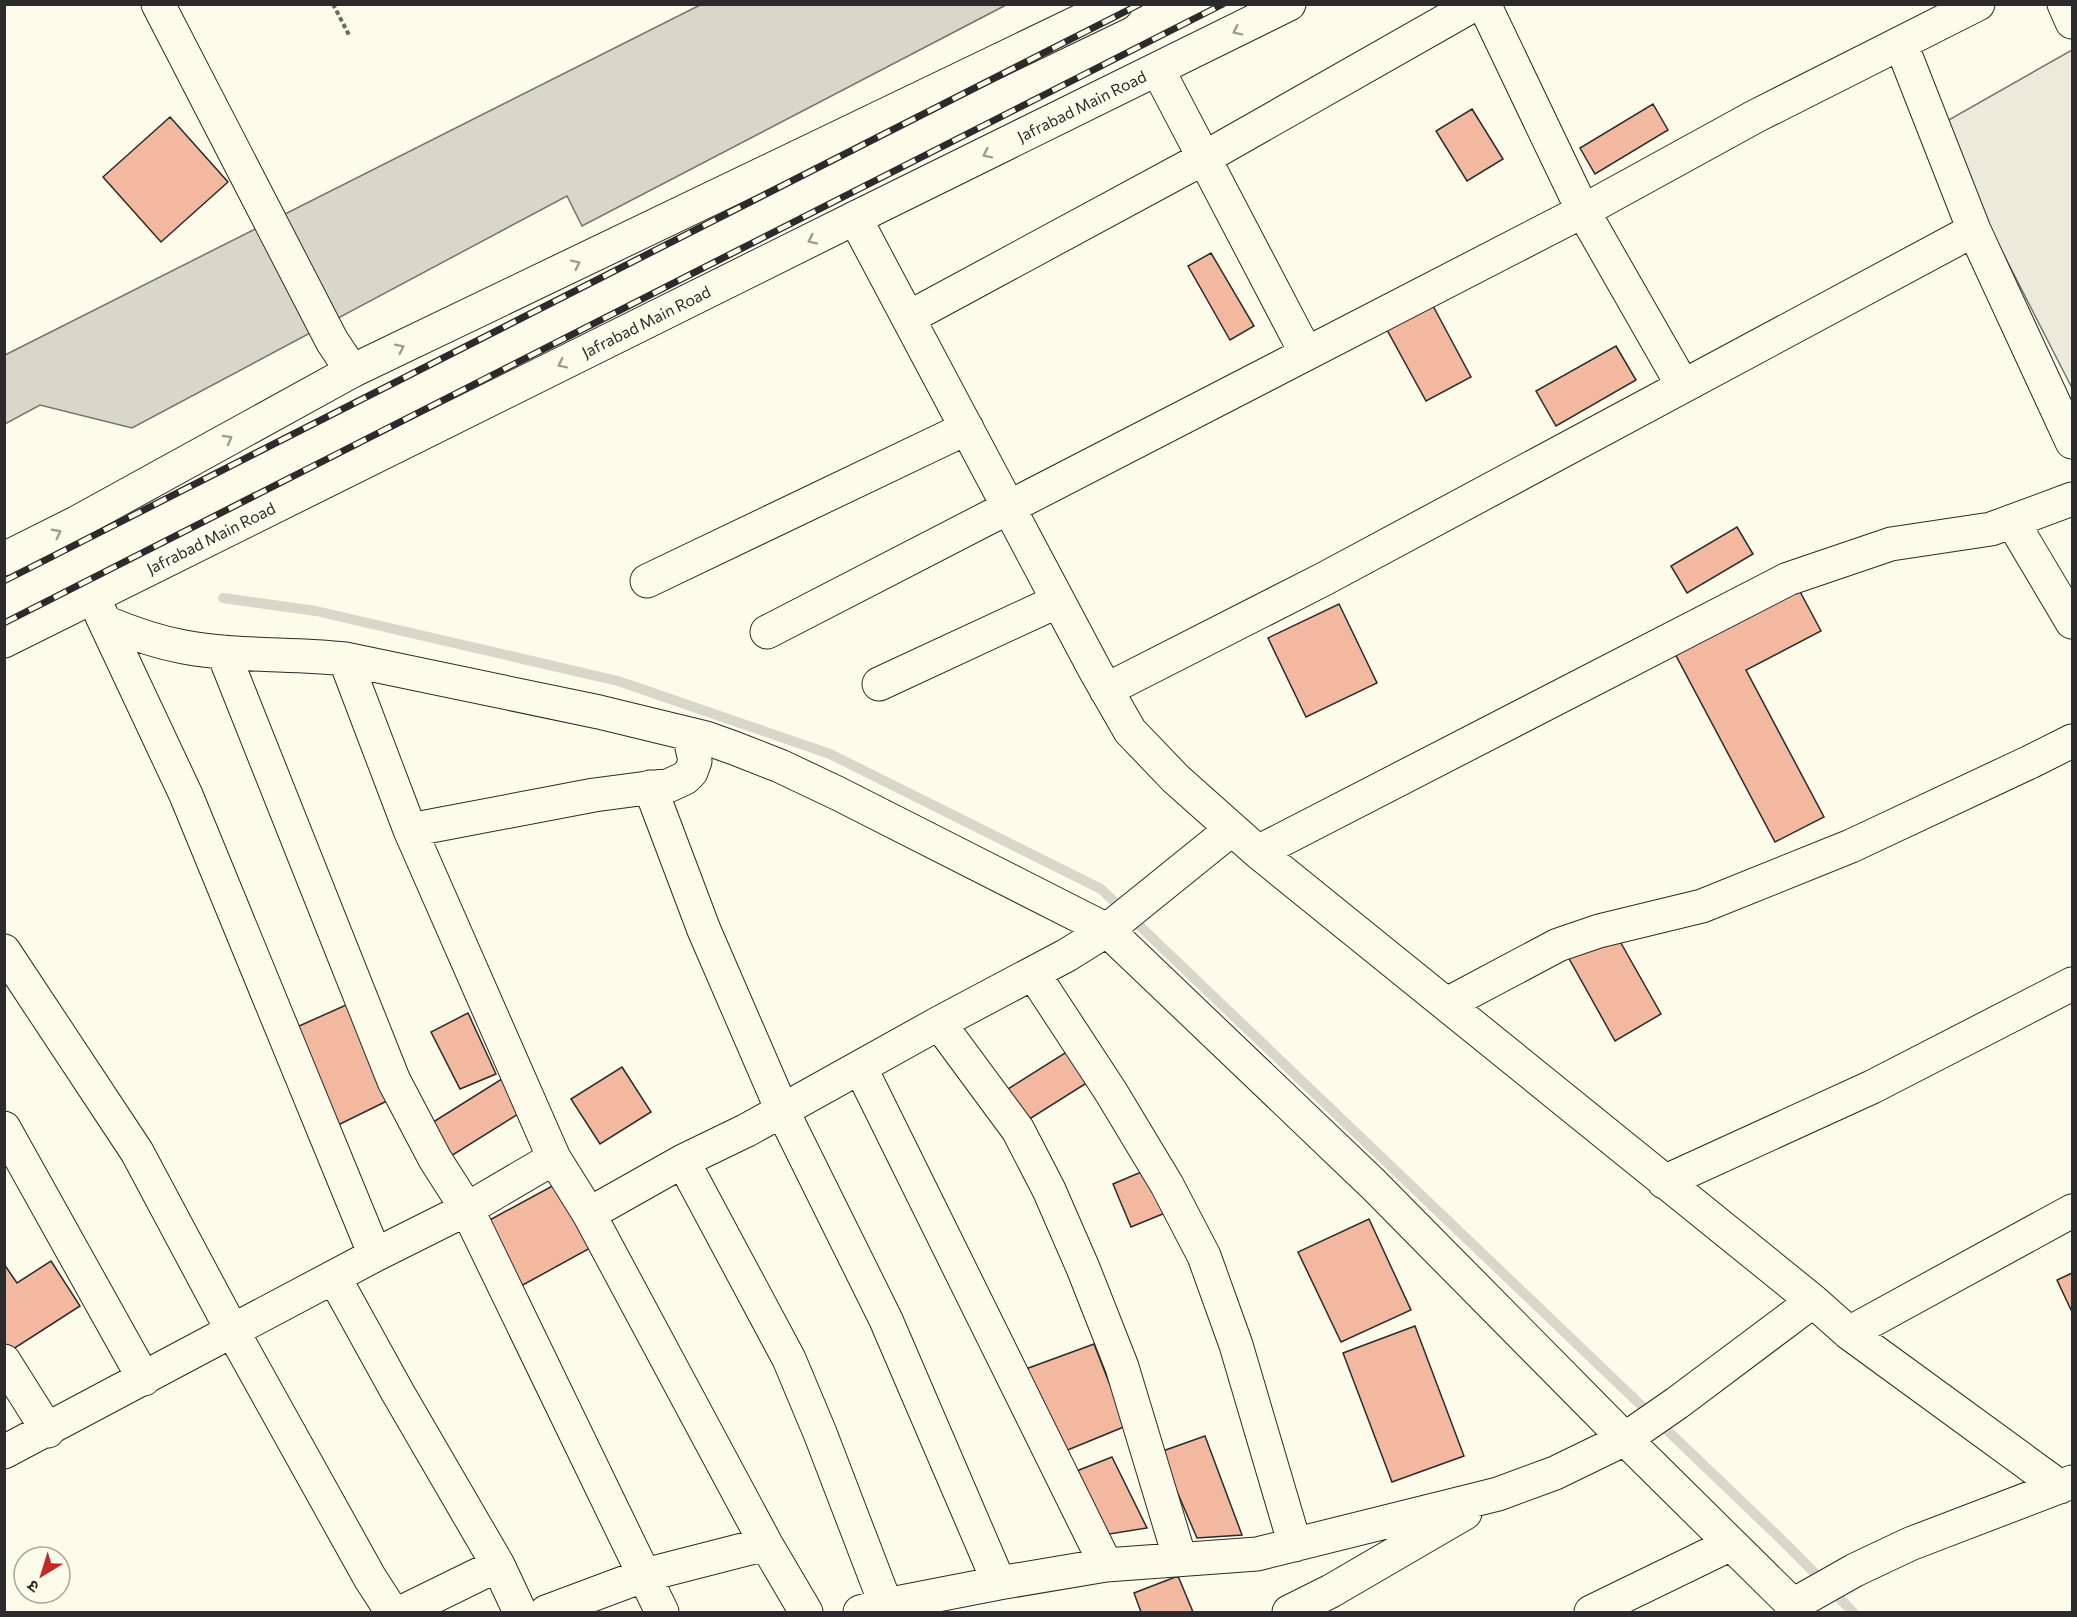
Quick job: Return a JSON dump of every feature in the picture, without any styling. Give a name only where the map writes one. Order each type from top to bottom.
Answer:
[{"type":"street","points":[[158,4],[332,341],[352,371]]},
{"type":"street","points":[[4,559],[86,518],[352,371],[1116,4]]},
{"type":"street","name":"Jafrabad Main Road","points":[[4,641],[98,610],[855,218],[1289,4]]},
{"type":"street","points":[[908,318],[1204,158],[1475,4]]},
{"type":"street","points":[[1484,4],[1583,211],[1683,387]]},
{"type":"street","points":[[766,632],[1583,211],[1756,116],[1978,4]]},
{"type":"street","points":[[2064,4],[2073,22]]},
{"type":"street","points":[[1901,44],[1974,230],[2073,442]]},
{"type":"street","points":[[1158,70],[1306,353]]},
{"type":"street","points":[[855,218],[1058,601],[1130,731],[1176,779],[1258,852],[1813,1301],[1849,1333],[2066,1485]]},
{"type":"street","points":[[1106,690],[1324,579],[1974,230]]},
{"type":"street","points":[[647,581],[967,428]]},
{"type":"street","points":[[1258,852],[1788,579],[1891,544],[1991,529],[2073,499]]},
{"type":"street","points":[[2012,521],[2073,622]]},
{"type":"street","points":[[879,684],[1058,601]]},
{"type":"street","points":[[98,610],[135,635],[184,647],[223,652],[345,659],[599,712],[715,741],[780,766],[1120,919],[1373,1184],[1631,1435],[1731,1544],[1803,1603],[1855,1570],[1910,1544],[2066,1485]]},
{"type":"street","points":[[98,610],[186,795],[375,1255]]},
{"type":"street","points":[[223,652],[394,1081],[435,1159],[467,1209],[662,1612]]},
{"type":"street","points":[[345,659],[410,830],[554,1158],[589,1214],[766,1544],[806,1612]]},
{"type":"street","points":[[410,830],[594,795],[670,785],[691,772],[695,761],[689,734]]},
{"type":"street","points":[[1447,1004],[1558,945],[1599,931],[1702,906],[1851,846],[2073,741]]},
{"type":"street","points":[[650,787],[704,930],[782,1110],[886,1320],[999,1583]]},
{"type":"street","points":[[589,1214],[683,1161],[747,1130],[1067,955],[1120,919],[1232,829]]},
{"type":"street","points":[[4,951],[137,1152],[232,1330],[370,1578],[392,1612]]},
{"type":"street","points":[[1033,973],[1111,1092],[1167,1185],[1204,1256],[1236,1345],[1295,1545]]},
{"type":"street","points":[[1664,1182],[1872,1087],[2073,984]]},
{"type":"street","points":[[939,1023],[1018,1130],[1049,1190],[1083,1268],[1122,1368],[1180,1559]]},
{"type":"street","points":[[860,1067],[1106,1565]]},
{"type":"street","points":[[4,1128],[144,1378]]},
{"type":"street","points":[[4,1452],[48,1431],[232,1330],[467,1209],[554,1158]]},
{"type":"street","points":[[683,1161],[789,1359],[820,1433],[873,1609],[999,1583],[1106,1565],[1257,1554],[1498,1494],[1556,1473],[1631,1435],[1813,1301]]},
{"type":"street","points":[[1849,1333],[2073,1211]]},
{"type":"street","points":[[334,1277],[498,1565],[520,1612]]},
{"type":"street","points":[[4,1361],[48,1431]]},
{"type":"street","points":[[1289,1612],[1331,1591],[1498,1494]]},
{"type":"street","points":[[546,1612],[645,1575],[766,1544]]},
{"type":"street","points":[[1591,1612],[1731,1544]]},
{"type":"street","points":[[402,1612],[498,1565]]},
{"type":"path","points":[[333,4],[350,38]]},
{"type":"shaded area","points":[[700,5],[1006,5],[582,226],[567,196],[132,428],[40,405],[5,424],[5,355]]},
{"type":"shaded area","points":[[2072,50],[2072,388],[1938,126]]},
{"type":"building","points":[[1653,104],[1668,130],[1595,174],[1580,148]]},
{"type":"building","points":[[1472,109],[1503,159],[1467,181],[1436,131]]},
{"type":"building","points":[[170,117],[228,182],[161,242],[103,177]]},
{"type":"building","points":[[1211,253],[1254,326],[1230,340],[1188,266]]},
{"type":"building","points":[[1432,304],[1471,377],[1426,401],[1386,328]]},
{"type":"building","points":[[1616,346],[1636,380],[1556,426],[1536,391]]},
{"type":"building","points":[[1737,527],[1753,554],[1687,593],[1671,566]]},
{"type":"building","points":[[1797,586],[1821,631],[1746,670],[1824,817],[1775,842],[1673,650]]},
{"type":"building","points":[[1339,604],[1377,683],[1306,717],[1268,638]]},
{"type":"building","points":[[1613,929],[1661,1014],[1615,1041],[1567,955]]},
{"type":"building","points":[[355,1001],[391,1099],[332,1128],[288,1031]]},
{"type":"building","points":[[468,1013],[496,1074],[460,1089],[431,1032]]},
{"type":"building","points":[[1073,1048],[1093,1079],[1020,1125],[1000,1094]]},
{"type":"building","points":[[622,1067],[651,1112],[600,1144],[571,1099]]},
{"type":"building","points":[[505,1077],[526,1109],[451,1156],[430,1124]]},
{"type":"building","points":[[1146,1170],[1165,1213],[1131,1227],[1113,1184]]},
{"type":"building","points":[[556,1184],[592,1247],[521,1286],[486,1222]]},
{"type":"building","points":[[1369,1219],[1411,1310],[1341,1342],[1298,1252]]},
{"type":"building","points":[[51,1261],[80,1306],[7,1353],[4,1349],[4,1264],[17,1283]]},
{"type":"building","points":[[2072,1273],[2072,1312],[2057,1280]]},
{"type":"building","points":[[1415,1326],[1464,1456],[1392,1482],[1343,1353]]},
{"type":"building","points":[[1094,1344],[1126,1426],[1058,1454],[1023,1370]]},
{"type":"building","points":[[1205,1436],[1242,1535],[1197,1538],[1160,1452]]},
{"type":"building","points":[[1112,1457],[1147,1528],[1097,1536],[1069,1474]]},
{"type":"building","points":[[1178,1576],[1193,1612],[1141,1612],[1134,1593]]},
{"type":"waterway","points":[[223,598],[316,611],[618,681],[830,754],[1101,889],[1785,1543],[1853,1612]]},
{"type":"railway","points":[[4,581],[1140,4]]},
{"type":"railway","points":[[4,623],[1223,4]]}]
